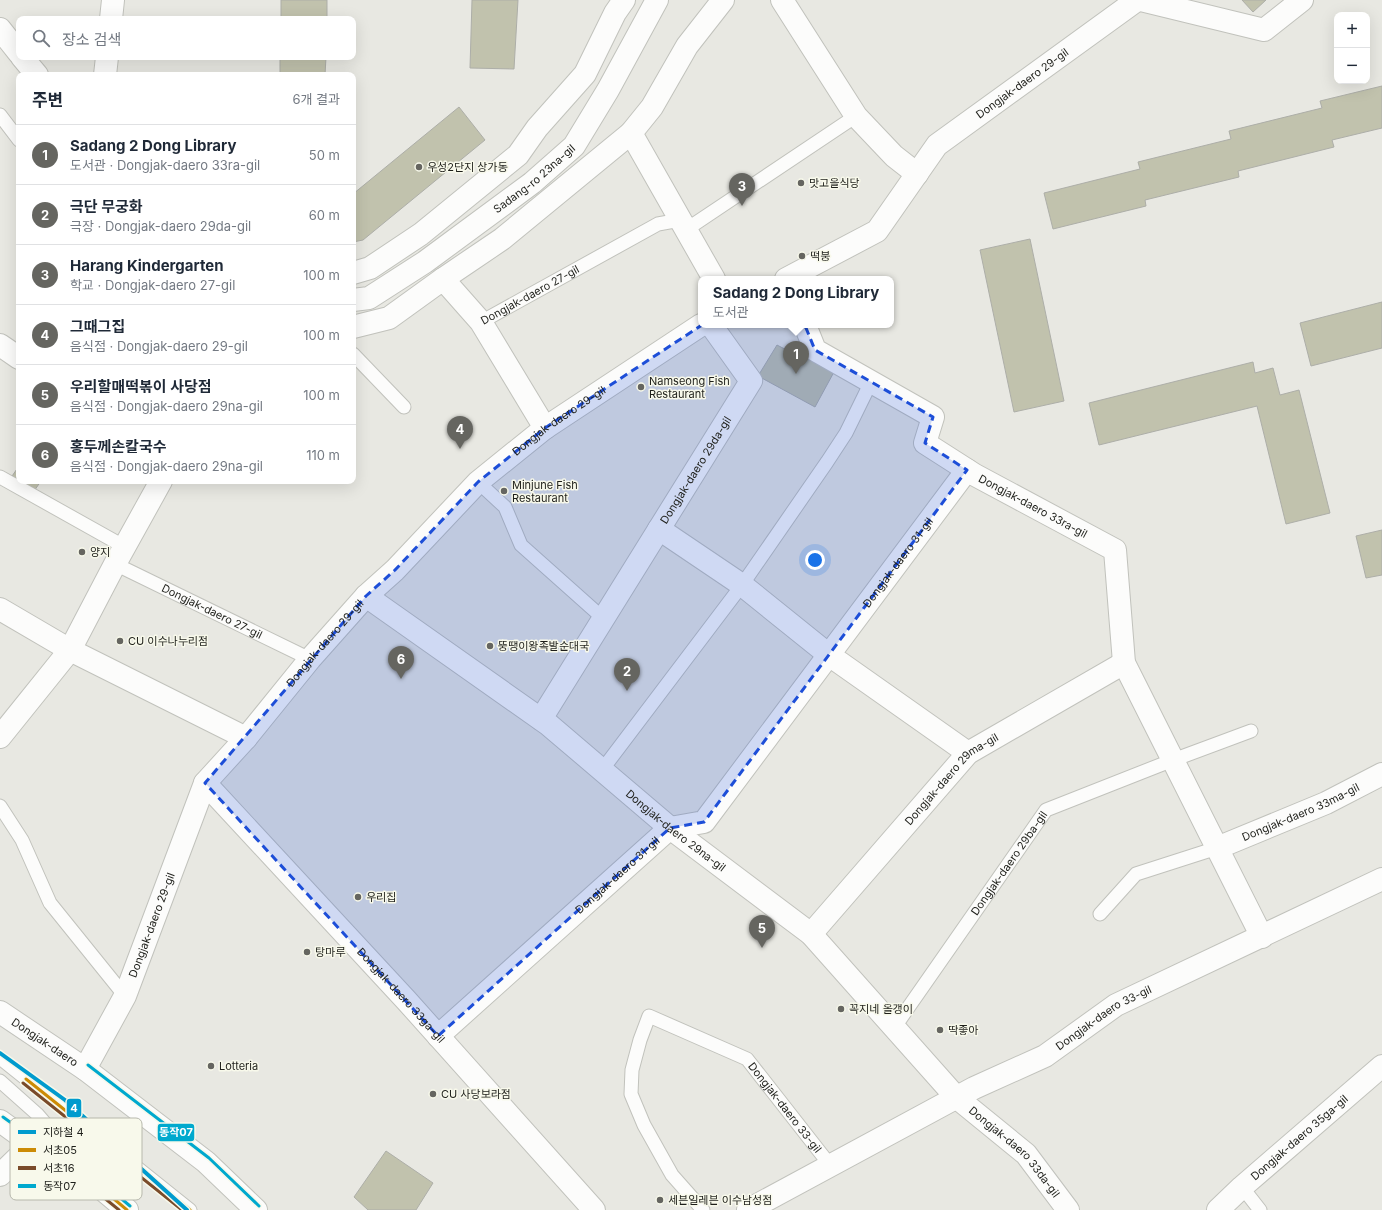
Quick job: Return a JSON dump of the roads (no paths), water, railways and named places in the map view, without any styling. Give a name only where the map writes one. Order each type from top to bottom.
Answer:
[{"type":"street","points":[[111,16],[113,0]]},
{"type":"street","name":"Sadang-ro 23na-gil","points":[[356,300],[369,298],[425,262],[532,183],[574,146],[608,90],[657,0]]},
{"type":"street","points":[[356,326],[389,318],[502,239],[631,133],[652,108],[687,46],[723,0]]},
{"type":"street","points":[[782,0],[856,116],[894,156],[917,174]]},
{"type":"street","name":"Dongjak-daero 29-gil","points":[[792,276],[877,231],[937,145],[1137,0]]},
{"type":"street","points":[[1141,0],[1264,30],[1302,0]]},
{"type":"street","points":[[356,272],[370,268],[421,234],[518,155],[537,128],[585,74],[620,7],[640,30]]},
{"type":"street","points":[[0,29],[16,49]]},
{"type":"street","points":[[24,60],[34,72]]},
{"type":"street","points":[[105,72],[107,60]]},
{"type":"street","points":[[631,133],[712,276]]},
{"type":"street","name":"Dongjak-daero 27-gil","points":[[443,279],[480,322]]},
{"type":"street","points":[[480,322],[545,428]]},
{"type":"street","name":"Dongjak-daero 29-gil","points":[[85,1069],[125,996],[206,783],[246,738],[310,659],[366,596],[396,570],[478,482],[545,428],[698,327]]},
{"type":"street","name":"Dongjak-daero 29da-gil","points":[[541,720],[751,381],[713,328]]},
{"type":"street","name":"Dongjak-daero 33ra-gil","points":[[806,328],[815,350],[933,417],[925,443],[967,470],[1115,550],[1124,663],[1262,937]]},
{"type":"street","points":[[0,345],[16,356]]},
{"type":"street","name":"Dongjak-daero 31-gil","points":[[438,1036],[670,828],[704,822],[967,470]]},
{"type":"street","points":[[0,737],[70,650],[159,484]]},
{"type":"street","points":[[659,529],[742,585],[829,655],[968,753]]},
{"type":"street","name":"Dongjak-daero 29na-gil","points":[[366,596],[541,720],[670,828],[811,934],[956,1097]]},
{"type":"street","points":[[0,609],[70,650],[246,738]]},
{"type":"street","name":"Dongjak-daero 29ma-gil","points":[[811,934],[968,753],[1124,663]]},
{"type":"street","name":"Dongjak-daero 33ma-gil","points":[[1217,848],[1326,803],[1382,774]]},
{"type":"street","name":"Dongjak-daero 33ga-gil","points":[[206,783],[438,1036],[594,1210]]},
{"type":"street","name":"Dongjak-daero 33-gil","points":[[748,1210],[956,1097],[1045,1056],[1116,1005],[1382,879]]},
{"type":"street","name":"Dongjak-daero","points":[[0,1012],[85,1069],[206,1162],[256,1210]]},
{"type":"street","name":"Dongjak-daero 35ga-gil","points":[[1218,1210],[1242,1187],[1382,1066]]},
{"type":"street","name":"Dongjak-daero 33da-gil","points":[[956,1097],[1026,1154],[1068,1210]]},
{"type":"street","points":[[0,1122],[10,1129]]},
{"type":"street","points":[[0,1175],[10,1165]]},
{"type":"street","points":[[115,1200],[127,1210]]},
{"type":"lane","points":[[0,115],[16,136]]},
{"type":"lane","name":"Dongjak-daero 27-gil","points":[[480,322],[658,224],[680,220],[693,224],[856,116]]},
{"type":"lane","points":[[356,357],[404,407]]},
{"type":"lane","points":[[602,770],[742,585],[846,433],[870,382]]},
{"type":"lane","name":"Dongjak-daero 27-gil","points":[[0,477],[120,555],[310,659]]},
{"type":"lane","points":[[478,482],[505,507],[521,545],[604,619]]},
{"type":"lane","points":[[1173,760],[1251,731]]},
{"type":"lane","name":"Dongjak-daero 29ba-gil","points":[[894,1028],[1046,810],[1173,760]]},
{"type":"lane","points":[[0,806],[22,840],[50,903],[125,996]]},
{"type":"lane","points":[[1100,914],[1136,874],[1217,848]]},
{"type":"lane","name":"Dongjak-daero 33-gil","points":[[703,1210],[672,1174],[644,1124],[631,1094],[632,1070],[640,1040],[649,1016],[747,1059],[830,1165]]},
{"type":"lane","points":[[0,1058],[75,1118]]},
{"type":"lane","points":[[0,1081],[40,1118]]},
{"type":"lane","points":[[142,1172],[190,1210]]},
{"type":"lane","points":[[1242,1187],[1260,1210]]},
{"type":"metro line","name":"4","points":[[0,1053],[65,1100],[85,1118]]},
{"type":"metro line","name":"4","points":[[142,1169],[187,1210]]},
{"type":"place","name":"우성2단지 상가동","points":[[419,167]]},
{"type":"place","name":"맛고을식당","points":[[801,183]]},
{"type":"place","name":"Harang Kindergarten","points":[[742,206]]},
{"type":"place","name":"떡붕","points":[[802,256]]},
{"type":"place","name":"Sadang 2 Dong Library","points":[[796,374]]},
{"type":"place","name":"Namseong Fish Restaurant","points":[[641,387]]},
{"type":"place","name":"그때그집","points":[[460,449]]},
{"type":"place","name":"Minjune Fish Restaurant","points":[[504,491]]},
{"type":"place","name":"양지","points":[[82,552]]},
{"type":"place","name":"CU 이수나누리점","points":[[120,641]]},
{"type":"place","name":"뚱땡이왕족발순대국","points":[[490,646]]},
{"type":"place","name":"홍두께손칼국수","points":[[401,679]]},
{"type":"place","name":"극단 무궁화","points":[[627,691]]},
{"type":"place","name":"우리집","points":[[358,897]]},
{"type":"place","name":"우리할매떡볶이 사당점","points":[[762,948]]},
{"type":"place","name":"탕마루","points":[[307,952]]},
{"type":"place","name":"꼭지네 올갱이","points":[[841,1009]]},
{"type":"place","name":"딱좋아","points":[[940,1030]]},
{"type":"place","name":"Lotteria","points":[[211,1066]]},
{"type":"place","name":"CU 사당보라점","points":[[433,1094]]},
{"type":"place","name":"세븐일레븐 이수남성점","points":[[660,1200]]}]
